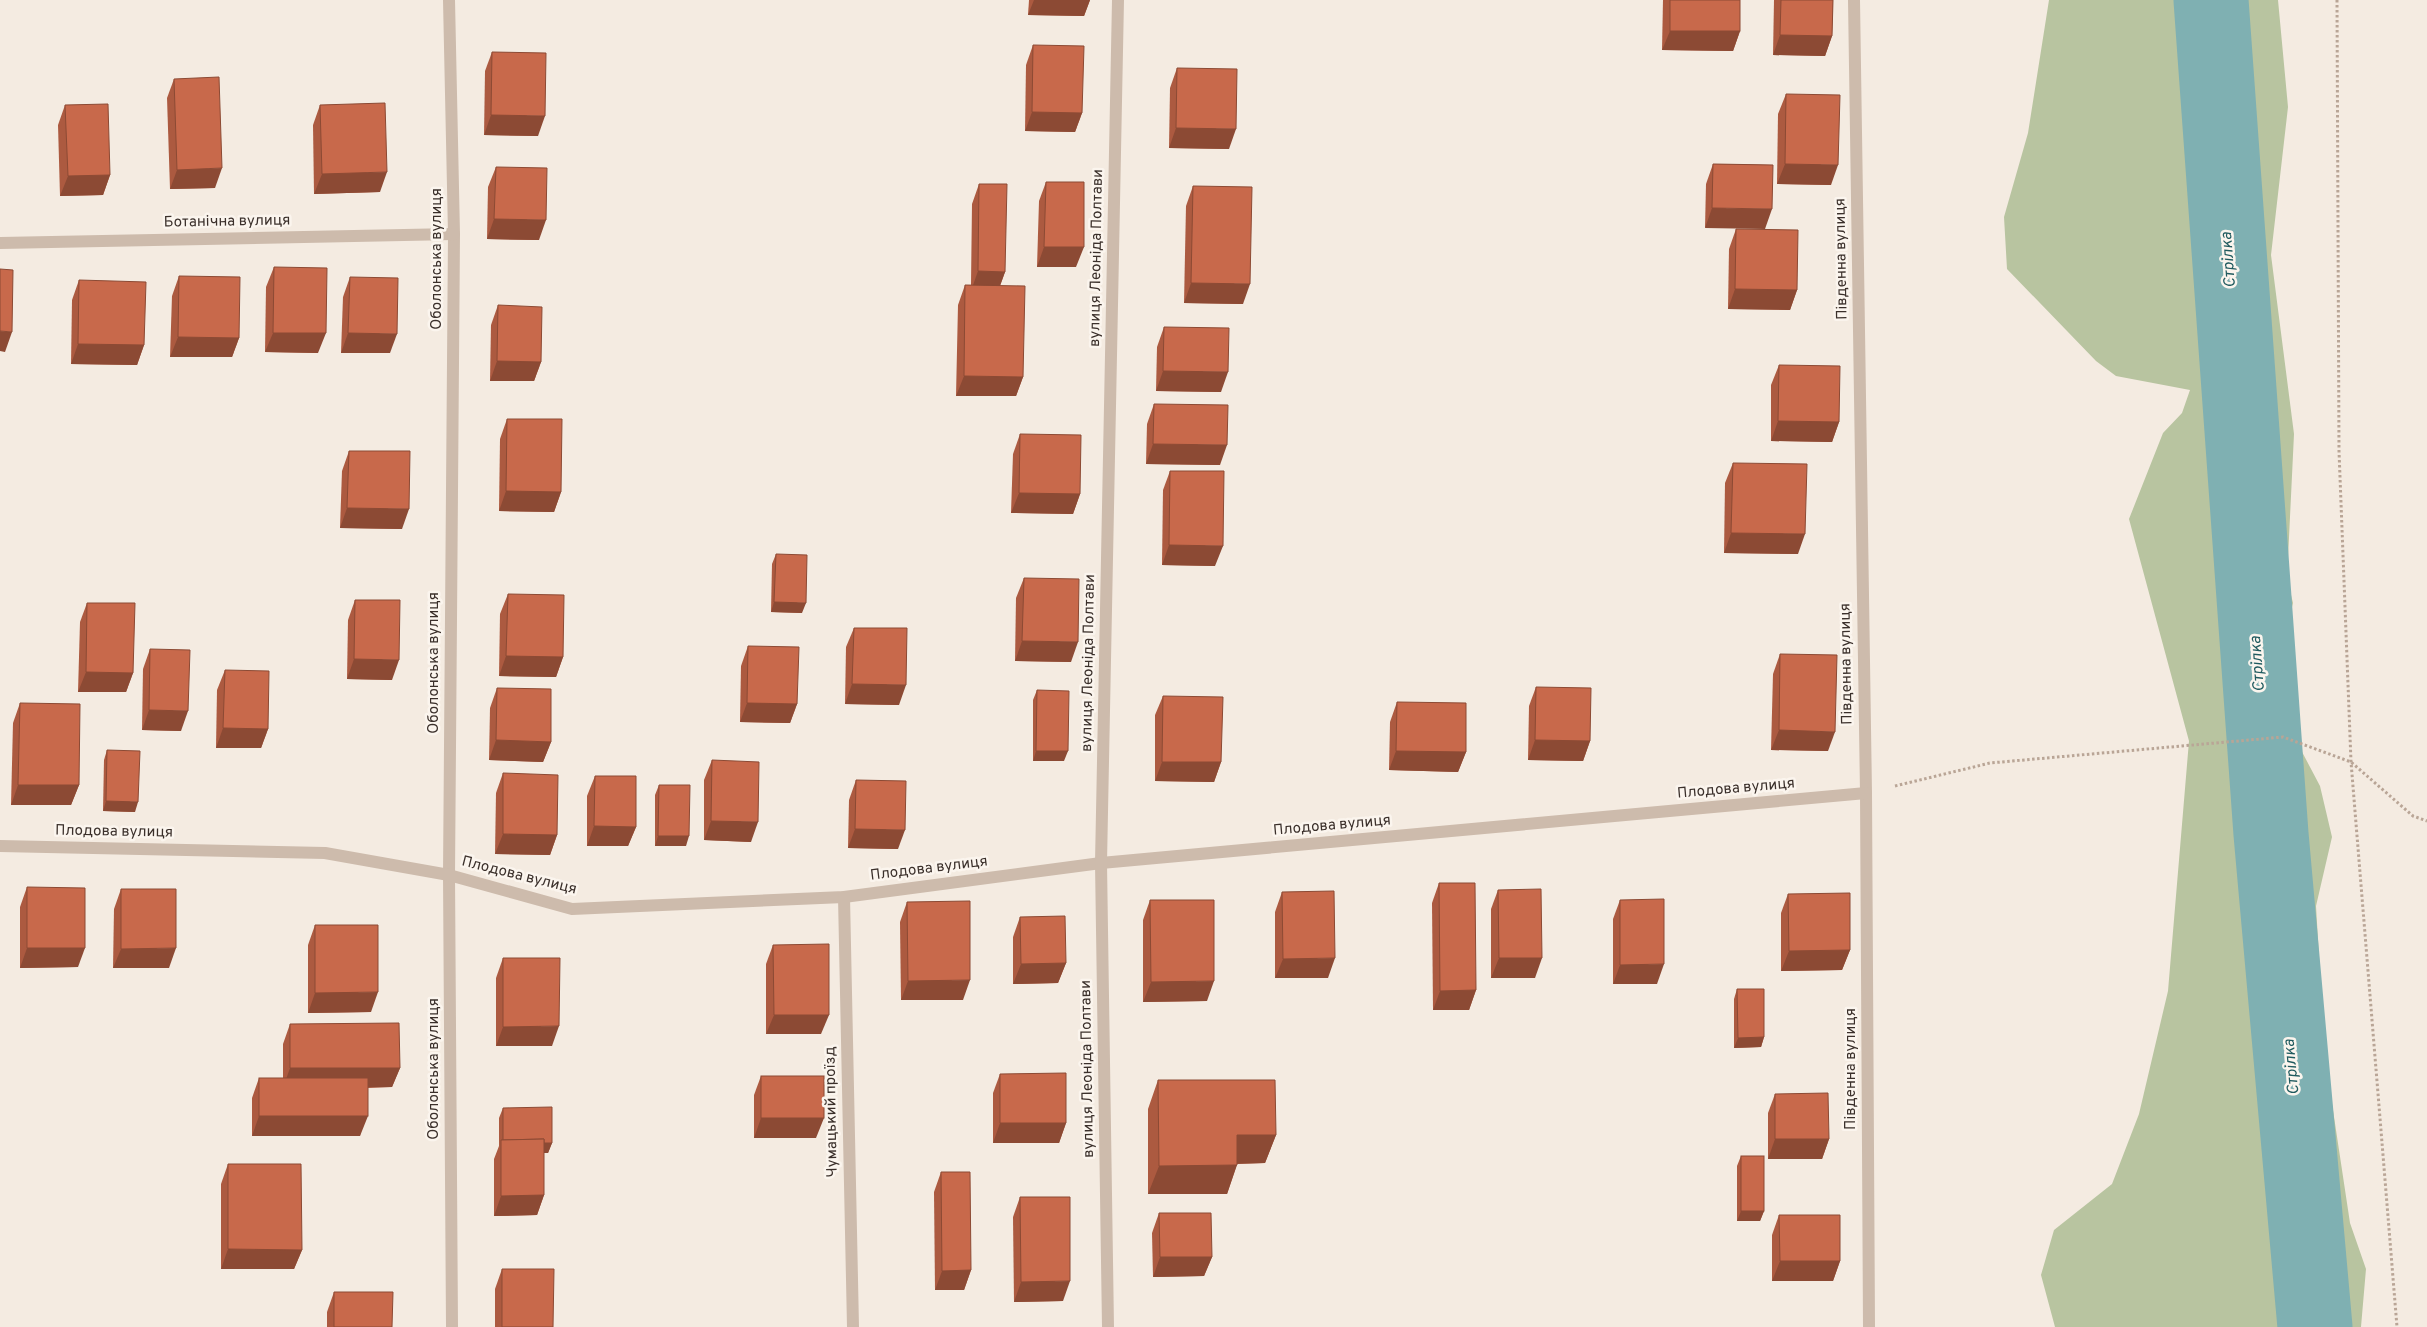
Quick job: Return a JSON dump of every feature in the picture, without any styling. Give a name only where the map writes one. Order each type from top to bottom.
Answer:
[{"type":"street","name":"Оболонська вулиця","points":[[449,0],[454,234],[449,875],[452,1327]]},
{"type":"street","name":"вулиця Леоніда Полтави","points":[[1108,1327],[1101,863],[1118,0]]},
{"type":"street","name":"Південна вулиця","points":[[1854,0],[1866,793],[1869,1327]]},
{"type":"street","name":"Ботанічна вулиця","points":[[0,243],[454,234]]},
{"type":"street","name":"Плодова вулиця","points":[[0,846],[325,853],[449,875],[572,909],[844,897],[1101,863],[1866,793]]},
{"type":"street","name":"Чумацький проїзд","points":[[844,897],[853,1327]]},
{"type":"path","points":[[2337,0],[2339,451],[2351,762],[2397,1327]]},
{"type":"path","points":[[1866,793],[1990,763],[2283,737],[2351,762],[2414,816],[2427,821]]},
{"type":"green space","points":[[2049,0],[2278,0],[2288,107],[2271,255],[2294,434],[2287,579],[2293,603],[2271,693],[2320,786],[2332,837],[2316,906],[2325,1057],[2350,1223],[2366,1269],[2361,1327],[2055,1327],[2041,1275],[2054,1230],[2112,1184],[2139,1114],[2168,991],[2189,741],[2129,519],[2163,433],[2182,413],[2190,390],[2116,376],[2096,361],[2007,269],[2004,217],[2028,133]]},
{"type":"building","points":[[1670,0],[1740,0],[1740,31],[1670,31]]},
{"type":"building","points":[[1781,0],[1833,0],[1832,36],[1780,35]]},
{"type":"building","points":[[1033,45],[1084,46],[1082,113],[1032,112]]},
{"type":"building","points":[[492,52],[546,53],[545,116],[491,115]]},
{"type":"building","points":[[1177,68],[1237,69],[1236,129],[1176,128]]},
{"type":"building","points":[[219,77],[222,168],[177,170],[174,79]]},
{"type":"building","points":[[1786,94],[1840,95],[1838,165],[1785,164]]},
{"type":"building","points":[[385,103],[387,172],[322,174],[320,105]]},
{"type":"building","points":[[108,104],[110,175],[68,176],[65,105]]},
{"type":"building","points":[[1713,164],[1773,165],[1772,209],[1712,208]]},
{"type":"building","points":[[496,167],[547,168],[546,220],[494,219]]},
{"type":"building","points":[[1046,182],[1084,182],[1084,247],[1044,247]]},
{"type":"building","points":[[979,184],[1007,184],[1005,272],[978,271]]},
{"type":"building","points":[[1193,186],[1252,187],[1250,284],[1191,283]]},
{"type":"building","points":[[1736,229],[1798,230],[1797,290],[1735,289]]},
{"type":"building","points":[[274,267],[327,268],[326,333],[273,333]]},
{"type":"building","points":[[0,269],[13,270],[12,332],[0,331]]},
{"type":"building","points":[[179,276],[240,277],[239,338],[178,337]]},
{"type":"building","points":[[350,277],[398,278],[397,334],[348,333]]},
{"type":"building","points":[[79,280],[146,282],[144,345],[78,344]]},
{"type":"building","points":[[965,285],[1025,286],[1023,377],[964,376]]},
{"type":"building","points":[[498,305],[542,307],[541,362],[497,361]]},
{"type":"building","points":[[1164,327],[1229,328],[1228,372],[1163,371]]},
{"type":"building","points":[[1779,365],[1840,366],[1839,422],[1778,421]]},
{"type":"building","points":[[1154,404],[1228,405],[1227,445],[1153,444]]},
{"type":"building","points":[[507,419],[562,419],[561,492],[506,491]]},
{"type":"building","points":[[1020,434],[1081,435],[1080,494],[1019,493]]},
{"type":"building","points":[[349,451],[410,451],[409,509],[347,508]]},
{"type":"building","points":[[1733,463],[1807,464],[1805,534],[1731,533]]},
{"type":"building","points":[[1170,471],[1224,471],[1223,546],[1169,545]]},
{"type":"building","points":[[776,554],[807,555],[806,603],[774,602]]},
{"type":"building","points":[[1024,578],[1079,579],[1078,642],[1022,641]]},
{"type":"building","points":[[508,594],[564,595],[563,657],[506,656]]},
{"type":"building","points":[[355,600],[400,600],[399,660],[354,659]]},
{"type":"building","points":[[87,603],[135,603],[133,673],[86,672]]},
{"type":"building","points":[[854,628],[907,628],[906,685],[852,684]]},
{"type":"building","points":[[748,646],[799,647],[797,704],[747,703]]},
{"type":"building","points":[[150,649],[190,650],[188,711],[149,710]]},
{"type":"building","points":[[1780,654],[1837,655],[1835,732],[1779,730]]},
{"type":"building","points":[[225,670],[269,671],[268,729],[223,728]]},
{"type":"building","points":[[1536,687],[1591,688],[1590,741],[1535,740]]},
{"type":"building","points":[[497,688],[551,689],[551,742],[496,740]]},
{"type":"building","points":[[1037,690],[1069,691],[1068,751],[1036,751]]},
{"type":"building","points":[[1163,696],[1223,697],[1221,762],[1162,762]]},
{"type":"building","points":[[1397,702],[1466,703],[1466,752],[1396,751]]},
{"type":"building","points":[[20,703],[80,704],[79,785],[18,785]]},
{"type":"building","points":[[107,750],[140,751],[138,802],[106,801]]},
{"type":"building","points":[[712,760],[759,762],[758,822],[711,821]]},
{"type":"building","points":[[503,773],[558,775],[557,835],[503,834]]},
{"type":"building","points":[[595,776],[636,776],[636,827],[594,826]]},
{"type":"building","points":[[856,780],[906,781],[905,830],[855,829]]},
{"type":"building","points":[[659,785],[690,785],[689,836],[658,836]]},
{"type":"building","points":[[1439,883],[1475,883],[1476,990],[1440,991]]},
{"type":"building","points":[[27,887],[85,888],[85,948],[27,948]]},
{"type":"building","points":[[121,889],[176,889],[176,948],[121,949]]},
{"type":"building","points":[[1541,889],[1542,958],[1499,958],[1498,890]]},
{"type":"building","points":[[1334,891],[1335,958],[1283,959],[1282,892]]},
{"type":"building","points":[[1850,893],[1850,950],[1789,951],[1788,894]]},
{"type":"building","points":[[1664,899],[1664,964],[1620,965],[1620,900]]},
{"type":"building","points":[[1150,900],[1214,900],[1214,981],[1151,982]]},
{"type":"building","points":[[970,901],[970,980],[908,981],[907,902]]},
{"type":"building","points":[[1065,916],[1066,963],[1021,964],[1020,917]]},
{"type":"building","points":[[315,925],[378,925],[378,992],[315,993]]},
{"type":"building","points":[[829,944],[829,1015],[774,1015],[773,945]]},
{"type":"building","points":[[503,958],[560,958],[559,1026],[503,1027]]},
{"type":"building","points":[[1737,989],[1764,989],[1764,1037],[1738,1038]]},
{"type":"building","points":[[399,1023],[400,1068],[290,1068],[290,1024]]},
{"type":"building","points":[[1066,1073],[1066,1123],[1000,1123],[1000,1074]]},
{"type":"building","points":[[761,1076],[824,1076],[824,1118],[761,1118]]},
{"type":"building","points":[[259,1078],[368,1078],[368,1116],[259,1116]]},
{"type":"building","points":[[1158,1080],[1275,1080],[1276,1135],[1237,1135],[1237,1165],[1159,1166]]},
{"type":"building","points":[[1828,1093],[1829,1139],[1775,1139],[1775,1094]]},
{"type":"building","points":[[552,1107],[552,1143],[544,1143],[544,1139],[503,1140],[503,1108]]},
{"type":"building","points":[[544,1139],[544,1195],[501,1196],[501,1140]]},
{"type":"building","points":[[1741,1156],[1764,1156],[1764,1211],[1741,1211]]},
{"type":"building","points":[[228,1164],[301,1164],[302,1250],[228,1249]]},
{"type":"building","points":[[941,1172],[970,1172],[971,1270],[942,1271]]},
{"type":"building","points":[[1020,1197],[1070,1197],[1070,1281],[1021,1282]]},
{"type":"building","points":[[1159,1213],[1211,1213],[1212,1257],[1160,1257]]},
{"type":"building","points":[[1779,1215],[1840,1215],[1840,1261],[1780,1261]]},
{"type":"building","points":[[502,1269],[554,1269],[553,1327],[502,1327]]},
{"type":"building","points":[[334,1292],[393,1292],[392,1327],[334,1327]]},
{"type":"waterway","name":"Стрілка","points":[[2211,0],[2271,834],[2315,1327]]}]
